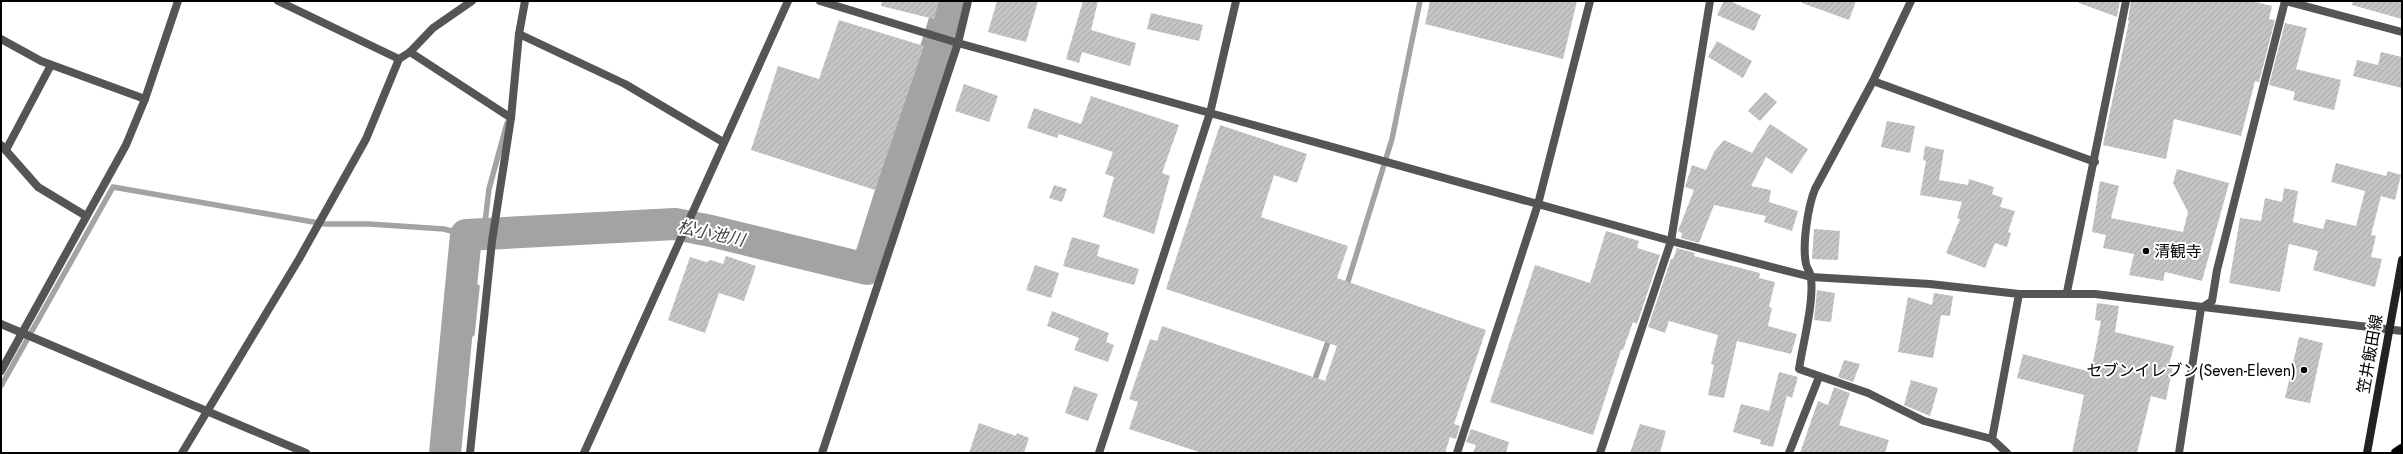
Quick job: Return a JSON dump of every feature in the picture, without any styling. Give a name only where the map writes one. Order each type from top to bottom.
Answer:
[{"type":"main road","name":"笠井飯田線","points":[[2367,453],[2388,329],[2402,260]]},
{"type":"main road","points":[[2396,453],[2402,450]]},
{"type":"street","points":[[1,371],[126,145],[145,99],[178,1]]},
{"type":"street","points":[[278,1],[399,59]]},
{"type":"street","points":[[182,453],[206,411],[299,260],[366,139],[399,59],[410,52],[433,28],[472,1]]},
{"type":"street","points":[[470,453],[494,223],[511,118],[519,34],[525,1]]},
{"type":"street","points":[[584,453],[723,142],[788,1]]},
{"type":"street","points":[[820,1],[955,42],[1374,157],[1670,241],[1811,277],[1930,284],[2019,294],[2058,294],[2067,292],[2402,331]]},
{"type":"street","points":[[822,453],[968,1]]},
{"type":"street","points":[[1099,453],[1210,113],[1236,1]]},
{"type":"street","points":[[1457,453],[1538,204],[1590,1]]},
{"type":"street","points":[[1600,453],[1670,241],[1710,1]]},
{"type":"street","points":[[1911,1],[1873,81],[1815,188],[1810,202],[1807,215],[1806,264],[1811,277],[1799,369],[1868,393],[1924,421],[1992,439],[2007,453]]},
{"type":"street","points":[[2067,292],[2095,162],[2126,1]]},
{"type":"street","points":[[2179,453],[2202,308],[2212,301],[2218,270],[2286,1],[2402,32]]},
{"type":"street","points":[[519,34],[625,84],[723,142]]},
{"type":"street","points":[[1,39],[51,65],[145,99]]},
{"type":"street","points":[[410,52],[511,118]]},
{"type":"street","points":[[51,65],[4,147],[38,187],[86,216]]},
{"type":"street","points":[[1873,81],[2095,162]]},
{"type":"street","points":[[1992,439],[2019,294]]},
{"type":"street","points":[[1,324],[306,453]]},
{"type":"street","points":[[1790,453],[1819,377]]},
{"type":"building","points":[[882,1],[939,1],[934,19],[881,6]]},
{"type":"building","points":[[997,1],[1038,1],[1026,42],[988,32]]},
{"type":"building","points":[[1083,1],[1098,1],[1091,30],[1136,43],[1130,66],[1082,52],[1079,63],[1066,59]]},
{"type":"building","points":[[1430,1],[1577,1],[1563,59],[1425,24]]},
{"type":"building","points":[[1724,1],[1730,1],[1761,15],[1754,31],[1717,15]]},
{"type":"building","points":[[1803,1],[1856,1],[1849,20],[1802,3]]},
{"type":"building","points":[[2079,1],[2120,1],[2117,17],[2079,3]]},
{"type":"building","points":[[2131,1],[2252,1],[2272,6],[2269,19],[2275,20],[2259,82],[2255,81],[2241,136],[2174,119],[2166,159],[2103,145],[2129,21]]},
{"type":"building","points":[[2353,1],[2402,1],[2402,19],[2352,5]]},
{"type":"building","points":[[1151,13],[1203,25],[1199,41],[1147,29]]},
{"type":"building","points":[[839,20],[924,46],[875,190],[751,150],[778,66],[819,79]]},
{"type":"building","points":[[2285,23],[2307,28],[2296,69],[2341,80],[2334,110],[2293,100],[2295,92],[2269,85]]},
{"type":"building","points":[[1717,41],[1752,61],[1743,78],[1708,57]]},
{"type":"building","points":[[2381,52],[2402,57],[2402,88],[2353,76],[2357,60],[2378,65]]},
{"type":"building","points":[[964,84],[998,96],[989,122],[955,111]]},
{"type":"building","points":[[1765,92],[1777,102],[1760,121],[1748,111]]},
{"type":"building","points":[[1091,96],[1179,125],[1162,173],[1170,176],[1154,234],[1103,217],[1114,177],[1105,174],[1113,152],[1059,134],[1057,138],[1027,128],[1034,108],[1081,124]]},
{"type":"building","points":[[1887,121],[1915,126],[1910,153],[1881,147]]},
{"type":"building","points":[[1770,124],[1808,149],[1792,174],[1766,157],[1751,186],[1771,190],[1769,202],[1798,211],[1792,231],[1764,222],[1766,216],[1714,205],[1699,243],[1681,238],[1682,233],[1678,231],[1694,190],[1685,187],[1692,165],[1706,170],[1714,152],[1724,140],[1752,153]]},
{"type":"building","points":[[1220,125],[1307,154],[1297,183],[1274,175],[1261,217],[1348,246],[1337,278],[1486,330],[1454,424],[1460,426],[1456,439],[1450,437],[1445,453],[1202,453],[1129,429],[1138,402],[1129,399],[1150,339],[1157,341],[1162,326],[1325,381],[1337,346],[1166,289]]},
{"type":"building","points":[[1925,146],[1944,150],[1939,180],[1968,185],[1969,179],[1994,187],[1992,194],[2003,198],[2000,207],[2015,211],[2008,232],[2011,233],[2007,247],[1995,243],[1985,268],[1946,253],[1960,219],[1957,218],[1962,202],[1920,195],[1926,161],[1923,160]]},
{"type":"building","points":[[2336,163],[2386,176],[2388,171],[2401,175],[2395,200],[2381,196],[2371,235],[2376,236],[2371,257],[2382,259],[2375,287],[2313,270],[2318,251],[2289,244],[2280,292],[2229,283],[2240,218],[2261,221],[2265,198],[2282,202],[2284,188],[2298,191],[2293,222],[2323,229],[2326,219],[2356,226],[2365,191],[2331,182]]},
{"type":"building","points":[[2177,169],[2229,183],[2202,281],[2165,272],[2163,281],[2129,275],[2134,254],[2103,248],[2106,235],[2092,232],[2100,181],[2119,186],[2111,218],[2183,232],[2188,212],[2173,183]]},
{"type":"building","points":[[1054,185],[1067,189],[1062,202],[1049,198]]},
{"type":"building","points":[[1814,229],[1840,231],[1838,260],[1812,259]]},
{"type":"building","points":[[1606,231],[1639,241],[1637,248],[1660,255],[1637,324],[1633,322],[1623,350],[1621,350],[1593,435],[1490,402],[1535,265],[1590,283]]},
{"type":"building","points":[[1072,237],[1100,245],[1097,256],[1139,269],[1134,285],[1063,266]]},
{"type":"building","points":[[1677,248],[1695,253],[1694,256],[1760,273],[1759,278],[1775,282],[1769,307],[1772,308],[1768,326],[1797,334],[1791,354],[1737,341],[1724,398],[1708,395],[1714,365],[1711,364],[1718,335],[1669,321],[1665,333],[1648,327],[1671,259],[1673,259]]},
{"type":"building","points":[[726,256],[756,266],[744,301],[719,293],[705,333],[668,320],[690,257],[706,262],[711,260],[723,264]]},
{"type":"building","points":[[1035,265],[1059,273],[1051,298],[1026,290]]},
{"type":"building","points":[[1817,290],[1835,293],[1831,322],[1814,320]]},
{"type":"building","points":[[1934,293],[1953,296],[1950,316],[1941,315],[1933,358],[1898,352],[1908,297],[1932,305]]},
{"type":"building","points":[[2097,303],[2119,306],[2115,332],[2174,346],[2169,365],[2173,366],[2166,400],[2151,396],[2137,453],[2072,453],[2084,395],[2017,378],[2023,354],[2091,372],[2101,321],[2095,320]]},
{"type":"building","points":[[1052,311],[1109,333],[1106,342],[1114,345],[1108,362],[1074,350],[1079,338],[1047,326]]},
{"type":"building","name":"セブンイレブン(Seven-Eleven)","points":[[2299,337],[2323,343],[2310,403],[2285,398]]},
{"type":"building","points":[[1844,360],[1860,364],[1853,382],[1838,377]]},
{"type":"building","points":[[1779,372],[1798,377],[1792,398],[1787,396],[1773,447],[1760,444],[1761,440],[1733,432],[1741,404],[1769,411]]},
{"type":"building","points":[[1911,380],[1938,388],[1930,416],[1904,405]]},
{"type":"building","points":[[1074,386],[1098,394],[1088,421],[1065,413]]},
{"type":"building","points":[[1834,387],[1850,393],[1839,425],[1889,440],[1885,453],[1800,453],[1818,401],[1828,405]]},
{"type":"building","points":[[979,423],[1016,436],[1017,433],[1029,438],[1024,453],[969,453]]},
{"type":"building","points":[[1640,424],[1666,431],[1660,453],[1630,453]]},
{"type":"building","points":[[1471,429],[1509,442],[1506,453],[1473,453],[1476,445],[1466,442]]},
{"type":"waterway","name":"松小池川","points":[[445,453],[466,235],[675,224],[711,231],[867,269],[951,1]]},
{"type":"waterway","points":[[1346,288],[1392,139],[1420,1]]},
{"type":"waterway","points":[[483,239],[489,189],[507,123]]},
{"type":"waterway","points":[[1,386],[113,187],[325,224],[369,224],[444,229],[466,235]]},
{"type":"waterway","points":[[472,334],[477,287]]},
{"type":"waterway","points":[[1313,385],[1330,336]]},
{"type":"place","name":"清観寺","points":[[2146,251]]},
{"type":"place","name":"セブンイレブン(Seven-Eleven)","points":[[2304,370]]}]
